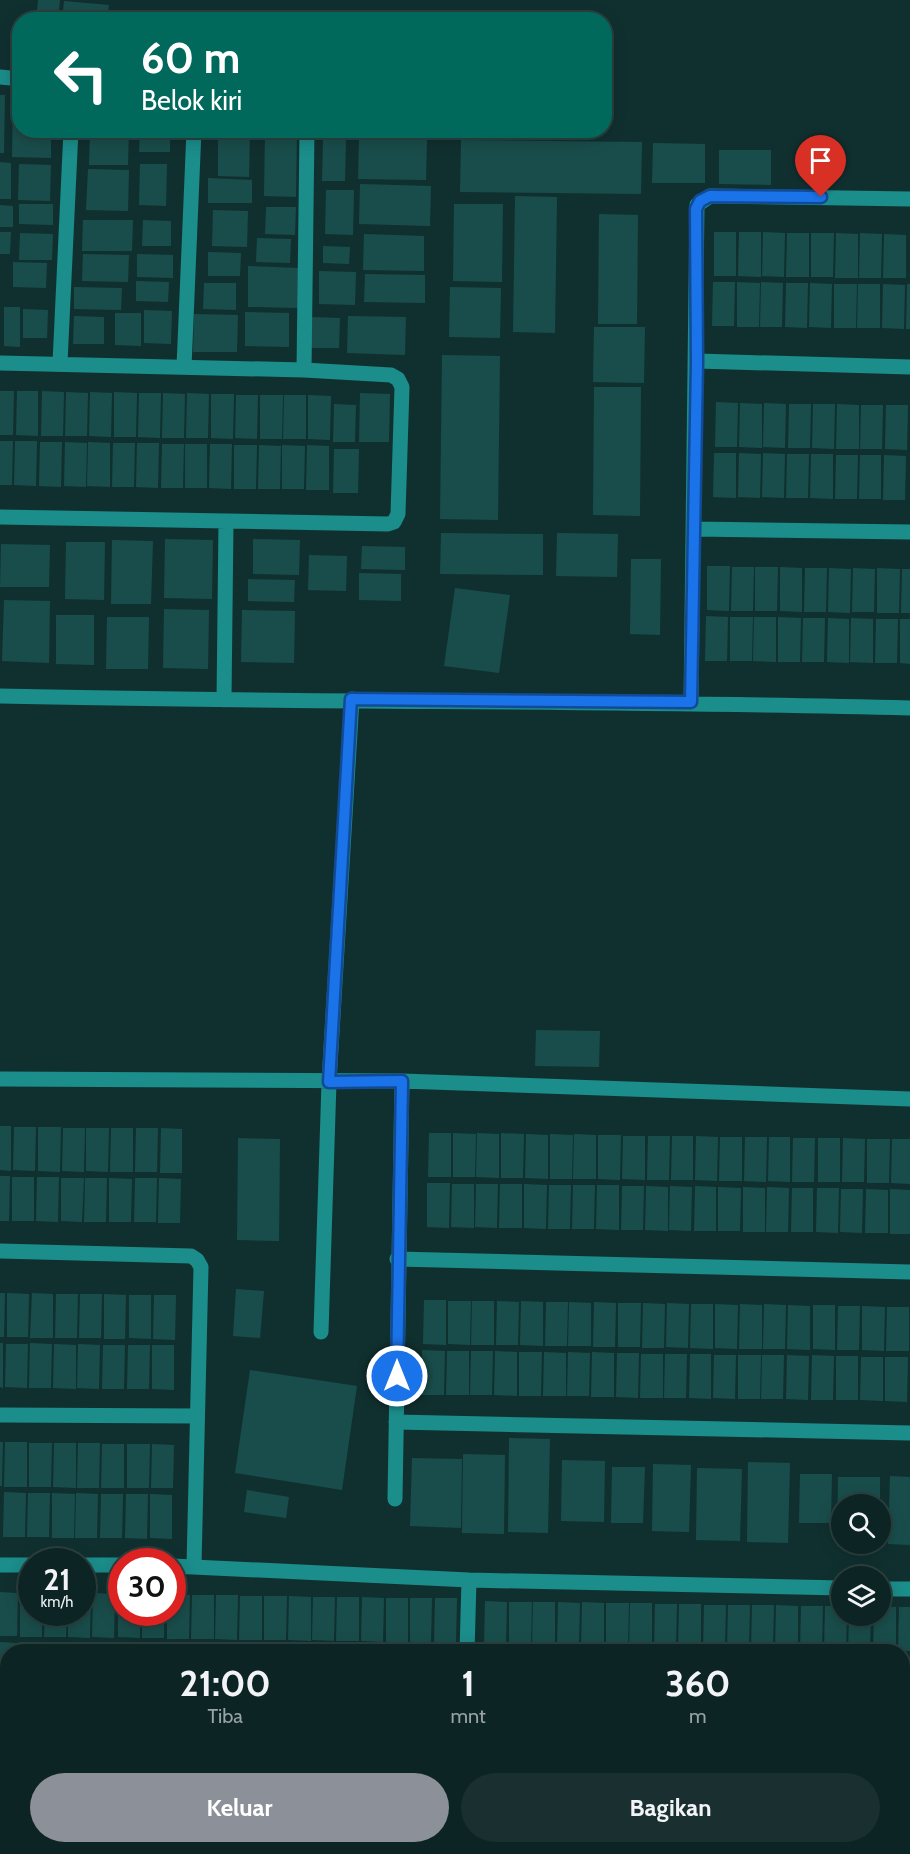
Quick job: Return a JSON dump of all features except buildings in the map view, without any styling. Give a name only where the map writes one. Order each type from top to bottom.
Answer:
[{"type":"street","points":[[60,363],[71,138]]},
{"type":"street","points":[[184,367],[194,138]]},
{"type":"street","points":[[304,370],[307,138]]},
{"type":"street","points":[[691,702],[697,362],[696,209],[700,201],[710,196],[910,199]]},
{"type":"street","points":[[697,362],[910,367]]},
{"type":"street","points":[[0,363],[304,370],[391,375],[398,379],[402,387],[398,514],[394,522],[388,524],[0,517]]},
{"type":"street","points":[[224,700],[226,522]]},
{"type":"street","points":[[694,529],[910,532]]},
{"type":"street","points":[[0,696],[224,700],[691,702],[910,708]]},
{"type":"street","points":[[321,1332],[345,699]]},
{"type":"street","points":[[0,1079],[402,1081],[910,1099]]},
{"type":"street","points":[[395,1499],[397,1259],[402,1081]]},
{"type":"street","points":[[0,1251],[191,1256],[197,1260],[201,1267],[194,1566]]},
{"type":"street","points":[[397,1259],[910,1272]]},
{"type":"street","points":[[0,1415],[196,1416]]},
{"type":"street","points":[[396,1422],[910,1433]]},
{"type":"street","points":[[0,1565],[18,1565]]},
{"type":"street","points":[[186,1566],[469,1580],[831,1588]]},
{"type":"street","points":[[467,1644],[469,1580]]},
{"type":"street","points":[[891,1589],[910,1589]]},
{"type":"route","points":[[397,1376],[397,1259],[403,1112],[402,1081],[329,1082],[351,699],[691,702],[697,362],[697,205],[710,196],[821,197]]}]
